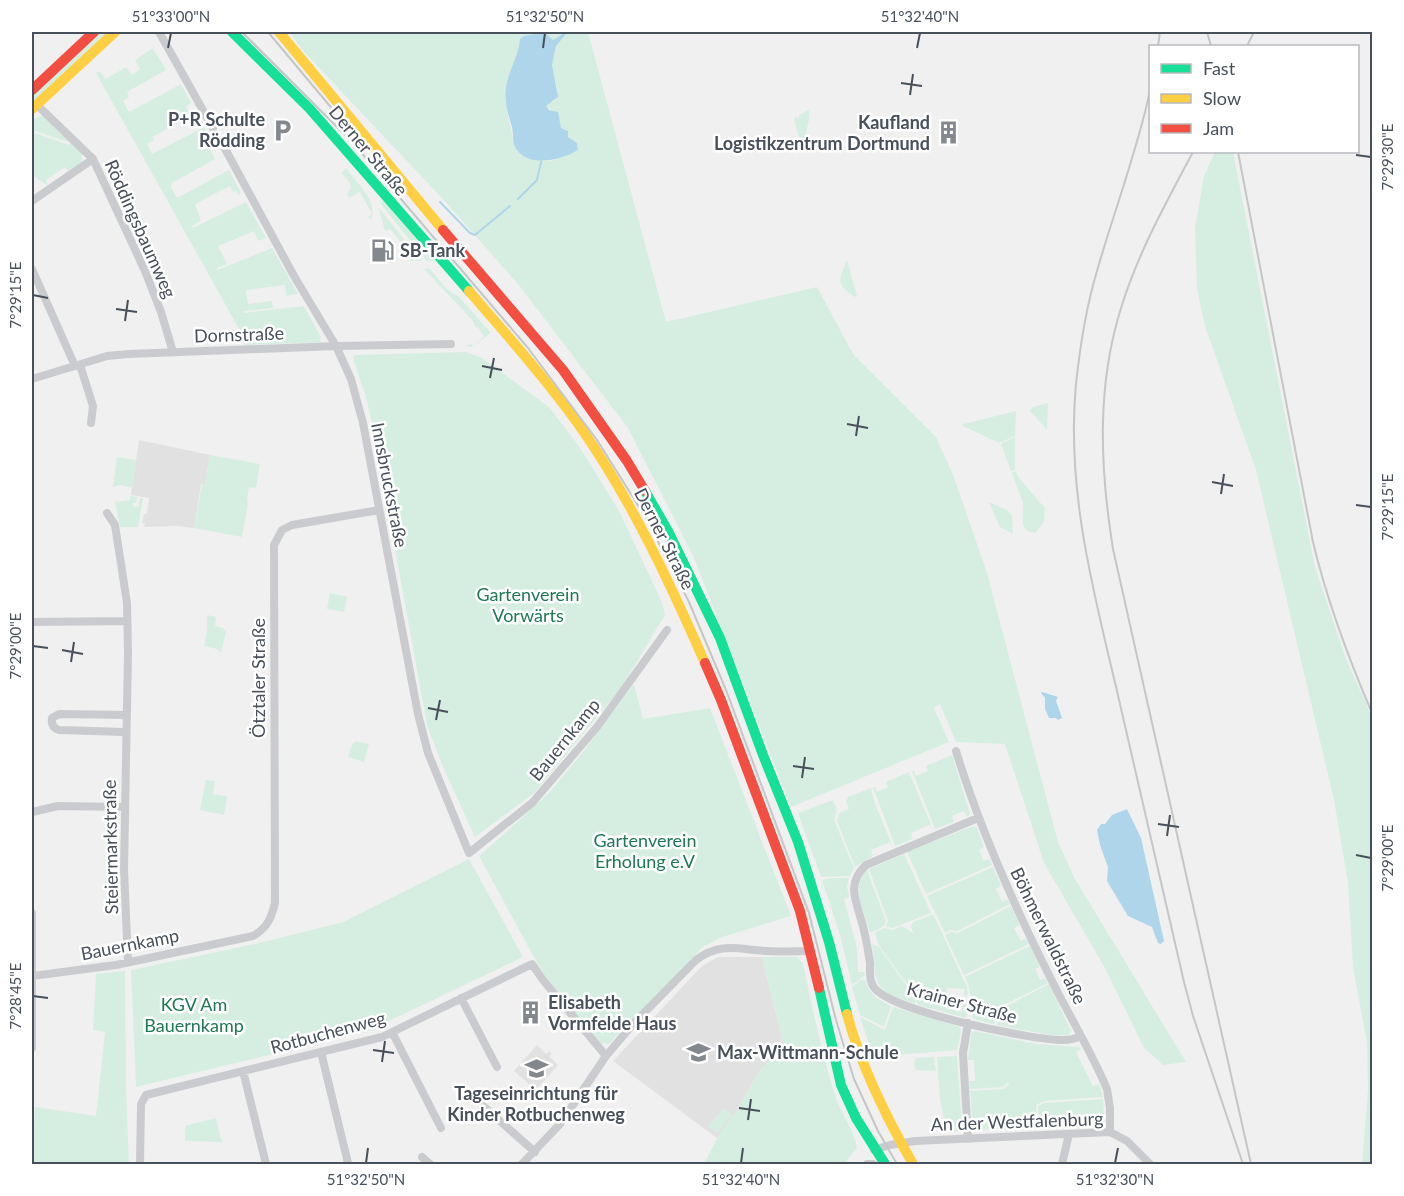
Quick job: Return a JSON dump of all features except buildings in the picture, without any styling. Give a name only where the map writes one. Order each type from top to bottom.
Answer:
[{"type":"main road","points":[[34,106],[115,32]]},
{"type":"main road","name":"Derner Straße","points":[[232,32],[327,128],[413,230],[511,340],[565,407],[608,470],[647,538],[707,668],[800,910],[830,1044],[842,1085],[856,1118],[874,1150],[885,1164]]},
{"type":"main road","name":"Derner Straße","points":[[279,32],[395,174],[563,370],[617,446],[668,531],[720,638],[798,842],[829,942],[857,1047],[879,1101],[913,1164]]},
{"type":"main road","points":[[32,90],[88,33]]},
{"type":"street","points":[[159,32],[213,128]]},
{"type":"street","name":"Röddingsbaumweg","points":[[34,106],[93,159],[145,271],[173,351]]},
{"type":"street","name":"Innsbruckstraße","points":[[223,145],[288,266],[336,346],[358,402],[418,714],[428,753],[469,853]]},
{"type":"street","points":[[32,201],[93,159]]},
{"type":"street","points":[[32,269],[78,365],[93,406],[91,423]]},
{"type":"street","name":"Dornstraße","points":[[32,380],[116,355],[173,351],[451,344]]},
{"type":"street","name":"Ötztaler Straße","points":[[267,926],[275,903],[274,545],[282,530],[292,525],[379,510]]},
{"type":"street","name":"Steiermarkstraße","points":[[107,513],[115,525],[127,621],[124,869],[128,962]]},
{"type":"street","points":[[32,622],[127,621]]},
{"type":"street","name":"Bauernkamp","points":[[469,853],[532,803],[597,728],[667,630]]},
{"type":"street","points":[[125,732],[59,730],[51,722],[52,718],[58,714],[126,715]]},
{"type":"street","name":"Böhmerwaldstraße","points":[[956,751],[978,818],[1009,891],[1107,1089],[1110,1132]]},
{"type":"street","points":[[32,812],[58,807],[124,807]]},
{"type":"street","name":"Krainer Straße","points":[[978,818],[866,865],[857,873],[854,894],[867,941],[871,981],[874,988],[902,1005],[968,1023],[1045,1039],[1072,1040],[1081,1036]]},
{"type":"street","points":[[32,913],[32,1048]]},
{"type":"street","name":"Bauernkamp","points":[[32,976],[128,962],[253,936],[267,926]]},
{"type":"street","points":[[522,1164],[560,1124],[606,1056],[634,1023],[696,960],[710,950],[723,947],[768,951],[811,951]]},
{"type":"street","name":"Rotbuchenweg","points":[[140,1164],[142,1098],[159,1090],[382,1037],[532,964],[606,1056]]},
{"type":"street","points":[[462,998],[497,1067]]},
{"type":"street","points":[[968,1023],[963,1053],[968,1139]]},
{"type":"street","points":[[392,1032],[441,1128]]},
{"type":"street","points":[[321,1052],[348,1163]]},
{"type":"street","points":[[243,1071],[266,1164]]},
{"type":"street","points":[[483,1106],[535,1152]]},
{"type":"street","name":"An der Westfalenburg","points":[[874,1150],[900,1143],[1110,1132],[1127,1141],[1150,1164]]},
{"type":"street","points":[[1062,1164],[1069,1134]]},
{"type":"street","points":[[422,1157],[430,1164]]},
{"type":"street","points":[[867,1164],[873,1164]]},
{"type":"shaded area","points":[[139,440],[210,455],[205,484],[201,484],[194,528],[144,527],[145,523],[142,523],[144,514],[147,514],[149,498],[131,495]]},
{"type":"shaded area","name":"Max-Wittmann-Schule","points":[[718,957],[762,957],[784,1045],[758,1073],[737,1111],[717,1138],[613,1061],[702,966]]},
{"type":"shaded area","name":"Tageseinrichtung für Kinder Rotbuchenweg","points":[[537,1045],[546,1054],[549,1051],[552,1054],[549,1056],[558,1065],[536,1090],[514,1071]]},
{"type":"green space","points":[[98,32],[108,32],[32,105],[32,94]]},
{"type":"green space","points":[[289,32],[544,32],[588,32],[666,322],[817,287],[853,354],[936,437],[954,477],[987,573],[1058,842],[1075,879],[1186,1062],[1163,1065],[1144,1048],[1105,968],[1044,863],[1005,744],[956,742],[940,704],[934,708],[949,742],[791,807],[694,558],[628,428],[518,284],[441,197],[304,52]],"holes":[[[544,32],[553,40],[563,33],[566,34],[556,46],[552,65],[558,91],[555,101],[546,106],[551,110],[561,128],[565,129],[568,137],[577,143],[578,150],[558,159],[544,161],[514,144],[507,110],[506,88],[524,36]]]},
{"type":"green space","points":[[153,48],[166,70],[127,92],[129,97],[123,101],[129,112],[181,84],[191,103],[186,106],[191,116],[152,137],[154,140],[147,144],[152,154],[204,127],[215,146],[210,149],[215,159],[172,183],[171,187],[177,198],[229,170],[241,193],[239,195],[236,191],[233,192],[230,186],[195,204],[201,221],[192,226],[193,228],[246,202],[266,238],[258,241],[254,231],[218,246],[227,264],[217,270],[272,248],[298,294],[286,296],[285,285],[246,290],[248,304],[272,301],[273,308],[244,311],[244,313],[304,306],[321,337],[320,342],[245,345],[243,336],[96,73],[99,71],[106,79],[126,67],[132,75],[140,69],[135,60]]},
{"type":"green space","points":[[809,110],[809,120],[802,149],[794,119]]},
{"type":"green space","points":[[42,116],[69,140],[68,142],[32,130],[32,123],[37,117]]},
{"type":"green space","points":[[32,132],[69,145],[71,142],[82,152],[82,162],[68,171],[65,167],[46,180],[48,186],[32,175]]},
{"type":"green space","points":[[1215,153],[1233,153],[1315,567],[1346,659],[1372,717],[1372,1164],[1362,1164],[1368,1090],[1367,1043],[1353,967],[1348,883],[1334,800],[1256,470],[1205,326],[1197,289],[1195,228],[1204,176]]},
{"type":"green space","points":[[346,168],[369,198],[373,212],[371,219],[368,217],[372,214],[360,192],[349,198],[347,194],[351,188],[342,173]]},
{"type":"green space","points":[[383,200],[435,261],[427,261],[380,203]]},
{"type":"green space","points":[[378,207],[422,261],[409,261],[413,256],[390,229],[385,231]]},
{"type":"green space","points":[[847,260],[857,296],[855,297],[844,289],[840,282]]},
{"type":"green space","points":[[429,268],[491,333],[472,347],[466,346],[471,344],[473,346],[484,337],[473,321],[424,269]]},
{"type":"green space","name":"Gartenverein Vorwärts","points":[[466,352],[482,358],[549,407],[579,446],[618,509],[662,602],[665,615],[621,688],[534,793],[475,837],[442,765],[427,725],[373,428],[353,358],[355,355]]},
{"type":"green space","points":[[1048,403],[1047,430],[1030,411],[1033,407]]},
{"type":"green space","points":[[1016,411],[1015,436],[999,443],[963,426],[963,424]]},
{"type":"green space","points":[[1015,437],[1015,470],[1011,471],[1001,444]]},
{"type":"green space","points":[[210,455],[260,464],[256,488],[249,487],[242,537],[194,528]]},
{"type":"green space","points":[[117,457],[136,460],[132,488],[120,485],[113,487]]},
{"type":"green space","points":[[1016,471],[1018,477],[1045,508],[1044,522],[1035,533],[1027,531],[1023,525],[1023,503],[1012,473]]},
{"type":"green space","points":[[130,496],[137,497],[133,506],[138,507],[140,498],[143,498],[138,527],[120,527],[115,502],[130,500]]},
{"type":"green space","points":[[989,502],[1007,510],[1012,515],[1013,534],[1000,527]]},
{"type":"green space","points":[[330,593],[347,597],[344,612],[327,609]]},
{"type":"green space","points":[[207,615],[216,617],[215,626],[223,628],[226,632],[221,653],[217,649],[204,646]]},
{"type":"green space","name":"Gartenverein Erholung e.V","points":[[634,684],[643,719],[710,708],[791,916],[722,937],[703,947],[609,1044],[599,1043],[546,977],[479,856],[548,794]]},
{"type":"green space","points":[[356,741],[369,744],[364,762],[348,757],[352,744]]},
{"type":"green space","points":[[952,755],[970,814],[967,817],[964,811],[952,816],[954,822],[935,829],[912,771],[916,776],[928,771],[926,766]]},
{"type":"green space","points":[[909,772],[933,830],[930,825],[911,833],[913,839],[895,846],[873,787],[877,792],[888,787],[886,782]]},
{"type":"green space","points":[[206,780],[215,781],[213,794],[227,796],[224,815],[200,810]]},
{"type":"green space","points":[[871,788],[875,804],[893,847],[890,842],[871,850],[873,856],[855,867],[837,821],[839,813],[849,809],[846,801],[848,797]]},
{"type":"green space","points":[[833,800],[837,810],[834,820],[854,868],[850,876],[821,877],[798,813]]},
{"type":"green space","points":[[973,826],[977,828],[984,847],[979,850],[984,861],[989,859],[992,865],[926,894],[907,852]]},
{"type":"green space","points":[[904,854],[931,913],[892,928],[886,926],[888,921],[869,869]]},
{"type":"green space","name":"KGV Am Bauernkamp","points":[[469,859],[523,957],[368,1031],[136,1087],[131,970],[255,944],[343,922]]},
{"type":"green space","points":[[993,867],[1001,886],[996,889],[1002,902],[1008,900],[1010,904],[957,931],[950,930],[945,933],[927,896]]},
{"type":"green space","points":[[867,870],[886,921],[882,927],[870,932],[859,892],[859,884]]},
{"type":"green space","points":[[849,878],[847,886],[849,897],[844,899],[857,948],[858,972],[864,972],[865,975],[852,985],[840,935],[822,880]]},
{"type":"green space","points":[[1011,906],[1020,925],[1014,928],[1021,941],[1026,938],[1029,944],[964,975],[945,935],[951,932],[958,933]]},
{"type":"green space","points":[[932,915],[967,987],[968,995],[964,996],[964,989],[947,988],[946,1009],[962,1011],[963,1004],[968,1005],[966,1018],[918,1005],[916,997],[878,944],[875,933],[884,928],[893,930],[901,926],[914,933],[911,927],[913,922]]},
{"type":"green space","points":[[872,944],[879,947],[914,996],[916,1004],[891,994],[879,984],[876,978]]},
{"type":"green space","points":[[1030,946],[1040,967],[1035,969],[1040,980],[1045,978],[1048,983],[1003,1005],[994,1024],[973,1019],[969,987],[965,977]]},
{"type":"green space","points":[[762,957],[797,957],[803,963],[835,1096],[857,1148],[844,1164],[704,1164],[721,1131],[737,1111],[758,1073],[784,1045]]},
{"type":"green space","points":[[125,971],[129,1164],[32,1164],[35,1107],[96,1116],[105,1032],[93,1030],[96,974]]},
{"type":"green space","points":[[861,980],[865,980],[875,996],[891,1006],[884,1027],[860,1015],[852,987]]},
{"type":"green space","points":[[1049,984],[1071,1031],[1069,1035],[1050,1035],[996,1025],[1005,1007]]},
{"type":"green space","points":[[893,1007],[960,1027],[957,1050],[896,1055],[889,1058],[884,1055],[874,1059],[860,1017],[885,1030]]},
{"type":"green space","points":[[974,1031],[1036,1044],[1079,1047],[1081,1049],[1076,1052],[1093,1086],[1099,1084],[1103,1097],[1044,1101],[1036,1105],[1037,1125],[973,1129],[970,1091],[1004,1089],[1009,1084],[1008,1082],[1003,1087],[970,1089],[969,1081],[975,1081],[974,1060],[968,1060],[971,1034]]},
{"type":"green space","points":[[957,1056],[962,1127],[956,1132],[946,1131],[940,1099],[937,1057]]},
{"type":"green space","points":[[934,1057],[936,1071],[916,1070],[914,1064],[916,1058]]},
{"type":"green space","points":[[1103,1099],[1104,1115],[1099,1121],[1039,1125],[1038,1106],[1044,1103]]},
{"type":"green space","points":[[724,1108],[732,1115],[717,1133],[708,1126]]},
{"type":"green space","points":[[216,1118],[222,1142],[185,1141],[185,1126]]},
{"type":"water","points":[[544,32],[553,40],[566,34],[556,46],[552,65],[558,97],[546,106],[549,110],[558,112],[561,128],[568,131],[568,137],[577,143],[578,150],[563,157],[536,160],[520,154],[515,147],[506,93],[520,39]]},
{"type":"water","points":[[1042,692],[1058,697],[1056,701],[1062,718],[1058,720],[1049,718]]},
{"type":"water","points":[[1127,809],[1141,838],[1164,941],[1161,944],[1158,943],[1152,927],[1128,916],[1107,881],[1108,867],[1097,830],[1112,815]]},
{"type":"waterway","points":[[518,199],[537,180],[541,162]]},
{"type":"waterway","points":[[440,202],[470,233],[475,235],[510,206]]},
{"type":"railway","points":[[242,32],[354,144],[528,348],[597,440],[646,518],[689,602],[726,690],[809,913],[836,1020],[854,1079],[878,1131],[897,1164]]},
{"type":"railway","points":[[268,32],[334,111]]},
{"type":"railway","points":[[1158,45],[1160,32]]},
{"type":"railway","points":[[1207,32],[1211,45]]},
{"type":"railway","points":[[1248,45],[1254,32]]},
{"type":"railway","points":[[1149,95],[1139,136],[1097,271],[1082,341],[1074,423],[1078,501],[1099,615],[1184,982],[1193,1016],[1243,1164]]},
{"type":"railway","points":[[1192,153],[1145,246],[1122,305],[1108,365],[1104,396],[1103,457],[1113,549],[1251,1164]]},
{"type":"railway","points":[[1238,153],[1313,542],[1339,629],[1372,713]]},
{"type":"traffic: fast","points":[[232,32],[309,108],[469,291]]},
{"type":"traffic: fast","points":[[645,491],[668,531],[720,638],[798,842],[829,942],[847,1014]]},
{"type":"traffic: fast","points":[[819,988],[841,1085],[856,1118],[885,1164]]},
{"type":"traffic: slow","points":[[32,109],[115,32]]},
{"type":"traffic: slow","points":[[279,32],[443,230]]},
{"type":"traffic: slow","points":[[469,291],[553,390],[598,453],[648,541],[705,663]]},
{"type":"traffic: slow","points":[[847,1014],[859,1053],[875,1091],[913,1164]]},
{"type":"traffic: jam","points":[[32,90],[94,32]]},
{"type":"traffic: jam","points":[[443,230],[563,370],[627,461],[645,491]]},
{"type":"traffic: jam","points":[[705,663],[800,911],[819,988]]},
{"type":"place","name":"P+R Schulte Rödding","points":[[283,130]]},
{"type":"place","name":"Kaufland Logistikzentrum Dortmund","points":[[948,133]]},
{"type":"place","name":"SB-Tank","points":[[382,251]]},
{"type":"place","name":"Elisabeth Vormfelde Haus","points":[[530,1013]]},
{"type":"place","name":"Max-Wittmann-Schule","points":[[699,1053]]},
{"type":"place","name":"Tageseinrichtung für Kinder Rotbuchenweg","points":[[536,1068]]}]
